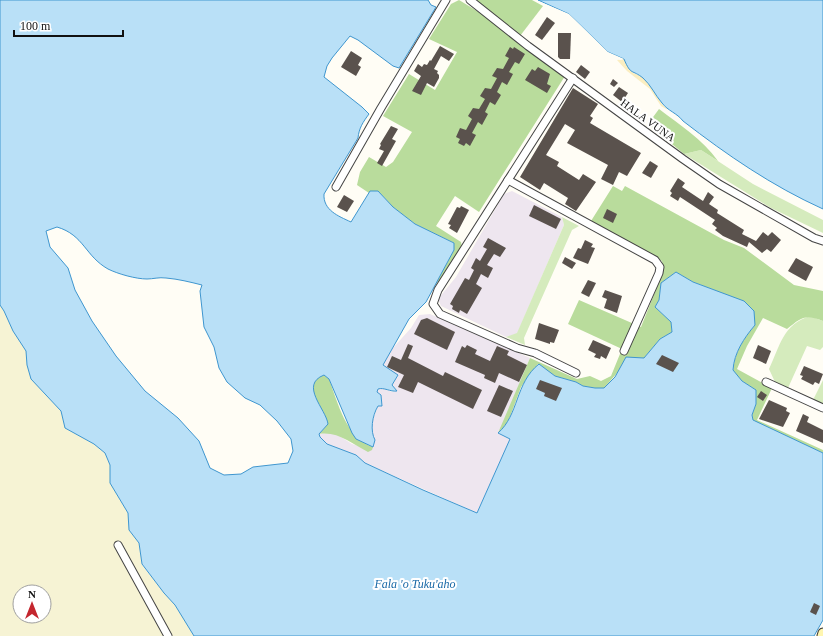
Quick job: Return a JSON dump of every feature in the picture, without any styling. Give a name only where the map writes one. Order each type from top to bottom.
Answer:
[{"type":"street","points":[[336,187],[381,108],[446,0]]},
{"type":"street","name":"HALA VUNA","points":[[470,0],[528,46],[719,184],[814,238],[823,241]]},
{"type":"street","points":[[573,78],[438,290],[433,304],[440,314],[517,348],[535,353],[576,373]]},
{"type":"street","points":[[508,180],[655,260],[660,266],[659,273],[624,351]]},
{"type":"street","points":[[766,382],[823,408]]},
{"type":"street","points":[[118,545],[168,636]]},
{"type":"shaded area","points":[[512,191],[562,217],[564,225],[517,334],[506,337],[441,306],[438,299],[456,277],[504,194]]},
{"type":"shaded area","points":[[0,305],[13,331],[26,351],[27,365],[45,394],[61,411],[65,428],[94,444],[105,453],[110,465],[110,483],[128,513],[129,530],[139,543],[142,565],[175,605],[194,636],[0,636]]},
{"type":"shaded area","points":[[430,314],[530,358],[499,433],[510,439],[477,513],[365,463],[356,455],[327,444],[319,434],[329,432],[338,435],[352,444],[372,450],[372,422],[378,406],[382,406],[381,395],[377,392],[378,389],[382,388],[392,392],[396,391],[383,365],[392,349],[411,328],[419,315]]},
{"type":"green space","points":[[459,0],[482,14],[565,76],[479,212],[455,196],[436,226],[461,242],[462,247],[448,269],[429,293],[448,261],[454,243],[415,224],[393,207],[378,191],[370,191],[369,193],[357,185],[360,172],[369,157],[386,167],[393,162],[412,132],[383,116],[409,74],[435,90],[457,52],[429,39],[451,4]]},
{"type":"green space","points":[[476,0],[532,0],[543,6],[520,36]]},
{"type":"green space","points":[[659,109],[698,139],[718,161],[701,150],[684,154],[648,124]]},
{"type":"green space","points":[[701,150],[753,184],[823,220],[823,233],[771,208],[684,154]]},
{"type":"green space","points":[[613,186],[622,191],[625,186],[724,240],[744,248],[794,285],[823,291],[823,321],[808,317],[800,319],[787,329],[763,318],[747,346],[737,369],[772,388],[757,420],[823,450],[823,453],[753,421],[752,415],[756,404],[756,390],[742,381],[733,371],[735,358],[740,346],[755,325],[714,290],[693,282],[676,272],[661,283],[659,300],[655,307],[671,322],[672,332],[660,339],[644,358],[618,372],[604,388],[583,386],[576,382],[555,376],[538,364],[521,387],[507,425],[498,433],[530,358],[577,379],[590,376],[601,381],[611,376],[622,349],[568,324],[579,300],[641,327],[661,277],[663,269],[662,261],[591,221]]},
{"type":"green space","points":[[562,217],[579,226],[572,230],[524,338],[525,345],[506,337],[517,333],[564,225]]},
{"type":"green space","points":[[810,316],[823,321],[823,347],[820,350],[807,346],[788,388],[775,382],[769,369],[788,330],[794,324]]},
{"type":"green space","points":[[324,375],[329,379],[344,419],[356,436],[373,447],[372,450],[368,452],[339,436],[332,434],[319,434],[328,424],[313,391],[313,385],[317,379]]},
{"type":"green space","points":[[823,380],[823,405],[813,400]]},
{"type":"sand","points":[[624,59],[633,73],[641,76],[649,84],[662,104],[668,110],[661,106],[650,89],[627,71],[617,60]]},
{"type":"water","name":"Fala 'o Tuku'aho","points":[[0,0],[428,0],[431,5],[436,7],[399,68],[393,66],[358,40],[350,36],[327,66],[324,77],[369,114],[359,131],[358,138],[324,194],[324,200],[332,212],[351,222],[370,191],[378,191],[393,207],[415,224],[454,243],[454,250],[426,302],[409,319],[383,365],[398,375],[392,385],[397,391],[378,389],[377,392],[381,395],[382,406],[378,406],[373,419],[372,428],[375,440],[373,447],[356,439],[329,379],[324,375],[317,379],[314,385],[316,398],[328,424],[319,434],[320,437],[327,444],[356,455],[365,463],[477,513],[510,439],[498,433],[505,426],[510,417],[525,380],[531,372],[539,364],[555,376],[576,382],[583,386],[604,388],[615,377],[626,357],[644,358],[660,339],[672,332],[671,322],[655,307],[659,300],[661,283],[676,272],[693,282],[744,301],[754,311],[755,325],[740,346],[735,358],[733,370],[742,381],[756,390],[756,404],[752,415],[753,420],[823,453],[823,620],[814,636],[194,636],[175,605],[142,564],[139,543],[129,530],[128,513],[110,483],[110,465],[105,453],[94,444],[65,428],[61,411],[31,379],[27,365],[26,351],[13,331],[0,305]],"holes":[[[57,227],[79,240],[100,264],[112,271],[138,278],[170,278],[202,285],[200,291],[204,327],[214,347],[219,368],[227,382],[245,398],[260,405],[277,421],[291,439],[293,451],[288,463],[253,467],[241,474],[224,475],[210,468],[199,441],[178,418],[145,391],[116,356],[92,321],[75,290],[68,268],[50,247],[46,231]]]},
{"type":"water","points":[[538,0],[823,0],[823,209],[768,180],[716,146],[664,106],[646,81],[630,70],[624,59],[608,52],[569,14]]},
{"type":"pier","points":[[536,0],[569,14],[608,52],[624,59],[620,60],[607,53],[568,16]]},
{"type":"building","points":[[547,17],[555,23],[542,40],[535,35]]},
{"type":"building","points":[[558,33],[571,33],[570,59],[560,59],[558,57]]},
{"type":"building","points":[[440,46],[454,54],[449,61],[441,56],[434,69],[438,71],[437,73],[439,78],[434,87],[427,83],[421,95],[412,91],[421,76],[414,71],[418,64],[422,67],[424,64],[427,65]]},
{"type":"building","points":[[510,47],[513,49],[514,47],[525,54],[519,64],[515,62],[509,72],[513,74],[507,85],[502,82],[497,92],[501,95],[495,105],[490,102],[485,112],[488,114],[482,125],[478,122],[472,133],[476,135],[470,146],[466,143],[464,146],[458,143],[460,139],[456,137],[460,128],[466,130],[472,119],[468,116],[473,108],[479,109],[485,99],[480,96],[485,88],[491,89],[497,78],[492,76],[497,68],[503,69],[509,58],[505,56]]},
{"type":"building","points":[[351,51],[362,58],[358,65],[361,67],[356,76],[341,67]]},
{"type":"building","points":[[581,65],[590,72],[585,79],[576,72]]},
{"type":"building","points":[[538,67],[550,74],[547,84],[551,86],[547,93],[525,80],[532,69],[535,71]]},
{"type":"building","points":[[613,79],[618,83],[614,87],[610,84]]},
{"type":"building","points":[[619,87],[628,93],[622,102],[613,95]]},
{"type":"building","points":[[573,88],[598,104],[590,116],[593,118],[590,123],[641,153],[627,176],[619,172],[613,185],[601,179],[608,165],[567,143],[575,130],[565,124],[546,155],[559,162],[557,166],[579,180],[583,174],[596,182],[576,211],[565,204],[568,198],[544,183],[540,190],[520,177]]},
{"type":"building","points":[[391,126],[398,129],[392,139],[396,141],[382,166],[377,163],[384,151],[379,149],[380,144]]},
{"type":"building","points":[[650,161],[658,166],[651,178],[642,173]]},
{"type":"building","points":[[678,178],[685,183],[682,187],[703,201],[708,192],[714,197],[709,204],[718,210],[717,213],[744,230],[742,234],[756,241],[763,232],[768,236],[772,232],[781,240],[771,252],[767,249],[762,253],[749,242],[747,247],[723,236],[715,230],[717,228],[712,224],[715,220],[680,197],[678,201],[670,196],[672,193],[670,191]]},
{"type":"building","points":[[344,195],[354,201],[347,212],[337,207]]},
{"type":"building","points":[[534,205],[561,219],[556,229],[529,216]]},
{"type":"building","points":[[461,206],[469,210],[457,233],[449,228],[451,225],[448,224],[457,207],[460,208]]},
{"type":"building","points":[[607,209],[617,214],[613,223],[603,218]]},
{"type":"building","points":[[488,238],[506,248],[500,257],[494,254],[487,265],[493,268],[488,278],[481,274],[476,284],[482,288],[467,314],[460,310],[459,313],[452,309],[453,306],[450,304],[465,278],[469,280],[474,270],[471,268],[476,258],[480,261],[487,249],[483,247]]},
{"type":"building","points":[[585,240],[593,244],[591,247],[595,248],[588,264],[573,258],[578,248],[581,249]]},
{"type":"building","points":[[565,257],[576,263],[572,269],[562,263]]},
{"type":"building","points":[[796,258],[813,267],[806,281],[788,271]]},
{"type":"building","points":[[588,280],[596,283],[589,297],[581,293]]},
{"type":"building","points":[[605,290],[622,296],[617,313],[604,308],[607,299],[602,297]]},
{"type":"building","points":[[427,318],[455,332],[447,350],[414,334],[421,320]]},
{"type":"building","points":[[539,323],[559,330],[554,343],[550,342],[550,344],[535,339]]},
{"type":"building","points":[[593,340],[611,348],[606,359],[601,356],[600,359],[594,357],[596,354],[588,350]]},
{"type":"building","points":[[408,344],[413,346],[408,358],[443,376],[445,372],[482,390],[473,409],[418,382],[413,393],[398,387],[404,375],[387,367],[392,356],[401,360]]},
{"type":"building","points":[[467,345],[477,350],[475,354],[490,361],[497,346],[509,351],[507,355],[527,365],[519,382],[499,373],[495,383],[484,378],[485,375],[455,362],[462,346],[465,348]]},
{"type":"building","points":[[758,345],[771,351],[766,364],[753,358]]},
{"type":"building","points":[[662,355],[679,363],[673,372],[656,364]]},
{"type":"building","points":[[804,366],[823,374],[819,384],[815,382],[813,385],[801,379],[803,376],[800,375]]},
{"type":"building","points":[[540,380],[562,388],[556,401],[544,396],[545,393],[536,389]]},
{"type":"building","points":[[499,385],[513,391],[501,417],[487,411]]},
{"type":"building","points":[[761,391],[767,395],[763,401],[757,397]]},
{"type":"building","points":[[769,400],[787,408],[786,411],[790,413],[783,427],[759,419]]},
{"type":"building","points":[[803,414],[809,417],[807,422],[823,430],[823,443],[796,431]]},
{"type":"building","points":[[814,603],[820,606],[816,615],[810,612]]}]
